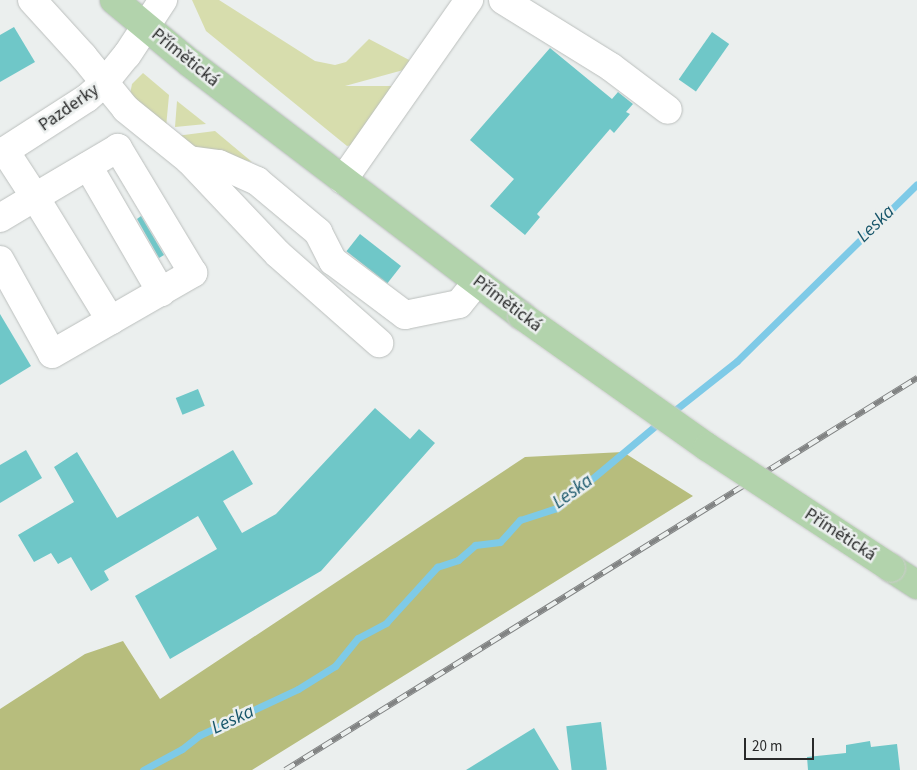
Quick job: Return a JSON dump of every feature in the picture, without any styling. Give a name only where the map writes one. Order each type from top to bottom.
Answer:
[{"type":"main road","name":"Přímětická","points":[[114,0],[343,180],[522,316],[707,447],[917,584]]},
{"type":"street","points":[[32,0],[84,56],[126,109],[189,160],[278,254],[379,343]]},
{"type":"street","name":"Pazderky","points":[[3,153],[104,83],[146,27],[163,0]]},
{"type":"street","points":[[343,180],[469,0]]},
{"type":"street","points":[[503,0],[611,67],[668,110]]},
{"type":"street","points":[[0,218],[118,148],[193,273],[52,354],[0,260]]},
{"type":"street","points":[[3,153],[35,197],[111,321]]},
{"type":"street","points":[[189,160],[219,164],[257,181],[318,232],[333,261],[404,315],[460,304],[477,282]]},
{"type":"street","points":[[88,166],[161,292]]},
{"type":"green space","points":[[192,0],[219,0],[315,61],[335,65],[346,62],[369,39],[413,62],[407,69],[345,86],[399,86],[357,144],[347,146],[206,31]]},
{"type":"green space","points":[[143,73],[169,95],[166,127],[130,94],[132,84]]},
{"type":"green space","points":[[177,101],[206,124],[175,127]]},
{"type":"green space","points":[[215,131],[252,162],[192,146],[176,136]]},
{"type":"green space","points":[[623,452],[693,496],[252,770],[0,770],[0,709],[85,654],[123,641],[160,699],[525,457]]},
{"type":"building","points":[[14,27],[35,62],[0,82],[0,35]]},
{"type":"building","points":[[712,32],[729,44],[696,92],[679,80]]},
{"type":"building","points":[[550,48],[612,99],[618,92],[633,104],[626,112],[630,114],[614,133],[610,129],[537,214],[540,217],[525,235],[490,206],[514,179],[470,140]]},
{"type":"building","points":[[141,216],[164,255],[159,258],[137,219]]},
{"type":"building","points":[[360,234],[401,266],[387,283],[346,251]]},
{"type":"building","points":[[0,314],[31,366],[0,385]]},
{"type":"building","points":[[198,389],[205,406],[182,415],[176,398]]},
{"type":"building","points":[[375,408],[410,439],[419,429],[435,443],[321,571],[170,659],[135,596],[217,549],[198,516],[104,571],[109,580],[91,591],[71,557],[58,564],[51,553],[34,562],[18,535],[74,502],[54,467],[77,452],[117,518],[233,450],[253,484],[223,501],[242,533],[276,514]]},
{"type":"building","points":[[26,450],[42,478],[0,503],[0,465]]},
{"type":"building","points":[[601,722],[607,770],[572,770],[566,726]]},
{"type":"building","points":[[534,728],[559,770],[466,770],[521,736]]},
{"type":"building","points":[[870,741],[871,747],[897,744],[900,770],[808,770],[807,757],[846,753],[846,745]]},
{"type":"waterway","name":"Leska","points":[[670,414],[737,361],[917,184]]},
{"type":"waterway","name":"Leska","points":[[143,770],[182,749],[200,735],[298,689],[335,666],[358,638],[386,623],[437,567],[458,560],[475,545],[500,542],[520,520],[557,508],[661,421]]},
{"type":"railway","points":[[285,770],[917,378]]}]
